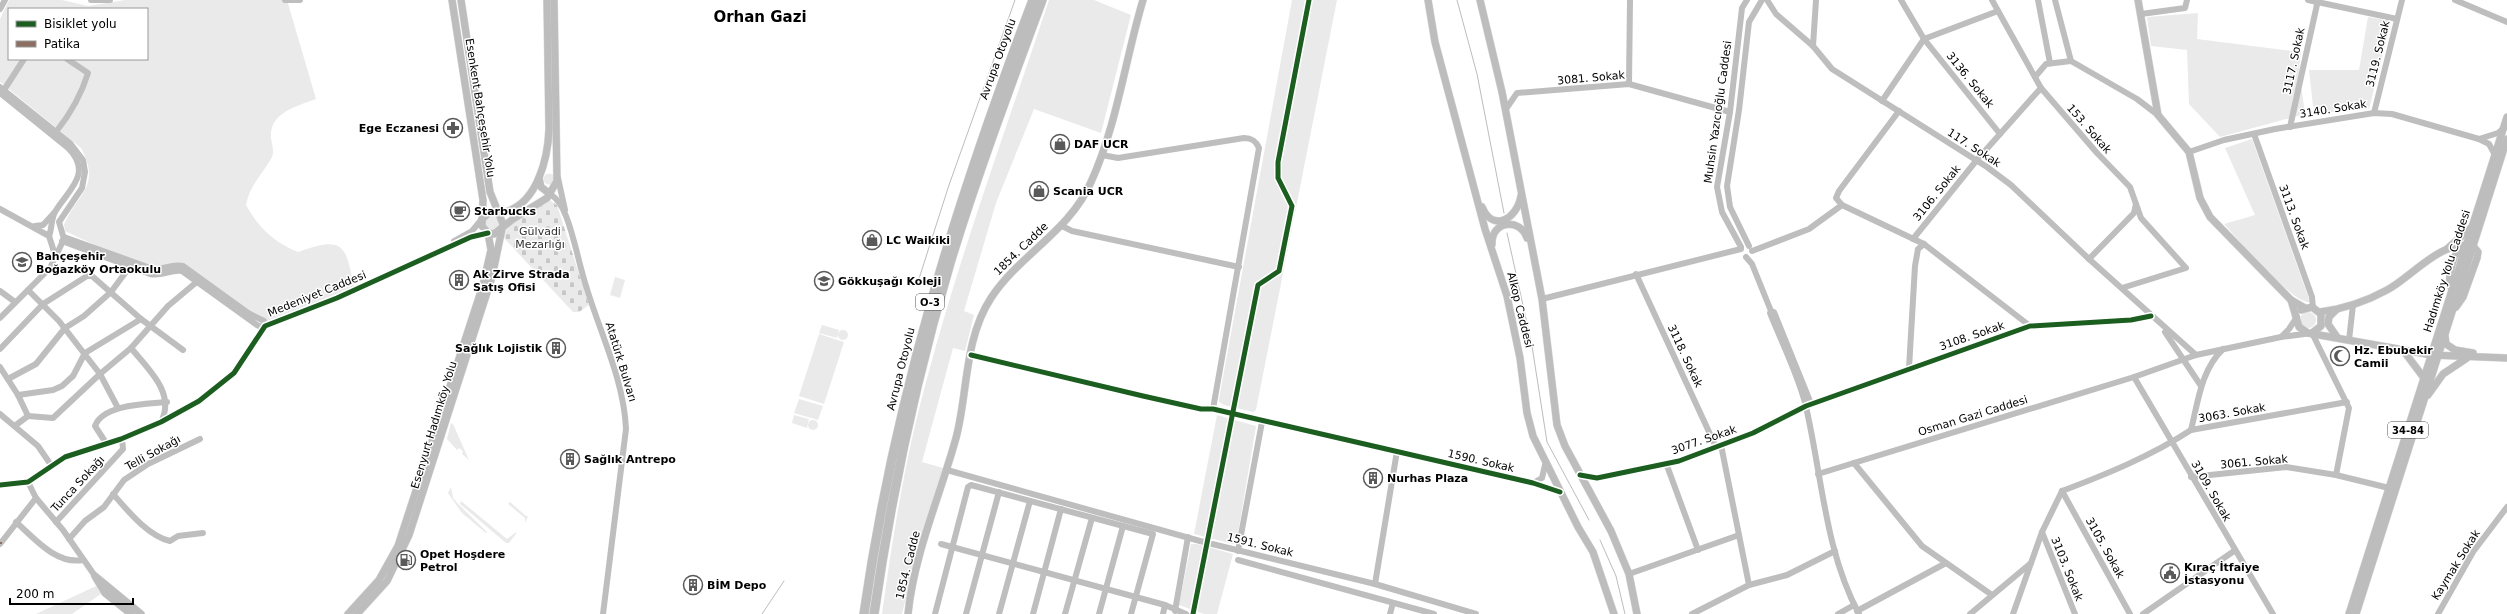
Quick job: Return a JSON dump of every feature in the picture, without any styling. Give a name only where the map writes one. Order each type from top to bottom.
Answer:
[{"type":"highway","name":"Avrupa Otoyolu","points":[[864,614],[888,477],[931,296],[971,169],[1033,0]]},
{"type":"highway","name":"Avrupa Otoyolu","points":[[874,614],[901,456],[933,327],[977,181],[1042,0]]},
{"type":"main road","name":"Esenkent Bahçeşehir Yolu","points":[[452,0],[483,200],[482,219]]},
{"type":"main road","name":"Esenkent Bahçeşehir Yolu","points":[[461,0],[490,192],[497,213]]},
{"type":"main road","points":[[497,213],[502,218],[502,228],[494,234],[488,233],[482,226],[482,219],[486,213],[508,212],[518,205],[539,178],[548,147],[547,0]]},
{"type":"main road","name":"Atatürk Bulvarı","points":[[502,228],[550,194],[558,176],[554,60],[554,0]]},
{"type":"main road","name":"1854. Cadde","points":[[908,614],[920,556],[956,437],[971,356],[980,319],[990,299],[1006,278],[1062,226],[1085,194],[1102,155],[1143,0]]},
{"type":"main road","name":"Alkop Caddesi","points":[[1428,0],[1435,42],[1475,192],[1509,303],[1520,358],[1527,413],[1532,436],[1545,465],[1593,552],[1614,614]]},
{"type":"main road","name":"Alkop Caddesi","points":[[1480,0],[1506,109],[1542,299],[1557,425],[1564,446],[1611,531],[1629,574],[1637,614]]},
{"type":"main road","points":[[2138,0],[2158,115],[2189,152],[2200,198],[2210,217],[2292,300],[2305,308],[2313,308],[2320,312],[2336,310],[2387,290],[2446,251],[2473,225]]},
{"type":"main road","name":"Hadımköy Yolu Caddesi","points":[[2467,246],[2507,117]]},
{"type":"main road","name":"Hadımköy Yolu Caddesi","points":[[2356,614],[2423,404],[2452,290],[2450,282],[2456,254],[2467,246],[2507,139]]},
{"type":"main road","points":[[542,171],[551,170],[558,176]]},
{"type":"main road","points":[[539,178],[540,186],[550,194]]},
{"type":"main road","points":[[1475,192],[1484,212],[1494,220],[1506,219],[1516,212],[1521,192]]},
{"type":"main road","points":[[1492,251],[1492,238],[1496,230],[1501,225],[1514,224],[1525,233],[1534,257]]},
{"type":"main road","name":"Esenyurt Hadımköy Yolu","points":[[357,614],[386,581],[406,534],[490,284],[502,228]]},
{"type":"main road","name":"Esenyurt Hadımköy Yolu","points":[[348,614],[384,573],[406,534],[483,285],[491,250],[488,233]]},
{"type":"main road","points":[[2446,251],[2467,246]]},
{"type":"main road","name":"Hadımköy Yolu Caddesi","points":[[2348,614],[2424,378],[2445,335],[2452,313],[2463,297],[2475,265],[2478,252],[2467,246]]},
{"type":"main road","points":[[2292,300],[2297,317],[2297,324],[2301,330],[2312,333],[2435,355],[2507,358]]},
{"type":"main road","points":[[2297,317],[2305,308]]},
{"type":"main road","points":[[2336,310],[2330,317],[2328,324],[2337,337]]},
{"type":"main road","points":[[2312,333],[2321,326],[2322,318],[2320,312]]},
{"type":"main road","points":[[2445,335],[2446,344],[2451,349],[2481,356]]},
{"type":"main road","points":[[2401,349],[2411,358],[2424,378]]},
{"type":"main road","points":[[2423,404],[2443,374],[2450,367],[2470,356]]},
{"type":"main road","points":[[95,576],[105,593],[131,614]]},
{"type":"main road","points":[[95,576],[141,614]]},
{"type":"street","points":[[0,10],[5,0]]},
{"type":"street","points":[[90,0],[110,0]]},
{"type":"street","points":[[286,0],[300,0]]},
{"type":"street","points":[[1629,84],[1630,0]]},
{"type":"street","points":[[1741,0],[1742,8]]},
{"type":"street","name":"Muhsin Yazıcıoğlu Caddesi","points":[[1746,0],[1742,8],[1730,112],[1717,187],[1722,212],[1741,248],[1741,253],[1746,256],[1752,264],[1806,406],[1818,474],[1835,551],[1858,613]]},
{"type":"street","name":"Muhsin Yazıcıoğlu Caddesi","points":[[1752,264],[1751,250],[1730,207],[1727,186],[1739,110],[1749,22],[1762,0]]},
{"type":"street","name":"117. Sokak","points":[[1767,0],[1776,14],[1813,46],[1832,69],[1976,160],[2011,185],[2161,326]]},
{"type":"street","points":[[1813,46],[1816,0]]},
{"type":"street","name":"3136. Sokak","points":[[1901,0],[1924,39],[2000,134]]},
{"type":"street","name":"153. Sokak","points":[[1992,0],[2036,77],[2040,88],[2097,153],[2130,187],[2141,218],[2186,268],[2122,288]]},
{"type":"street","points":[[2038,0],[2050,63]]},
{"type":"street","points":[[2055,0],[2071,61]]},
{"type":"street","points":[[2308,0],[2397,19]]},
{"type":"street","name":"3119. Sokak","points":[[2374,113],[2402,0]]},
{"type":"street","points":[[2455,0],[2507,22]]},
{"type":"street","name":"3117. Sokak","points":[[2290,127],[2318,1]]},
{"type":"street","points":[[2141,14],[2177,11],[2185,8],[2187,2]]},
{"type":"street","points":[[1882,101],[1924,39],[1998,11]]},
{"type":"street","points":[[1,90],[23,60]]},
{"type":"street","points":[[56,132],[70,115],[81,94],[88,73],[68,60]]},
{"type":"street","points":[[2036,77],[2046,64],[2071,61],[2137,99],[2158,115]]},
{"type":"street","name":"3081. Sokak","points":[[1506,109],[1517,93],[1629,84],[1730,112]]},
{"type":"street","name":"3106. Sokak","points":[[1913,239],[1976,160],[2040,88]]},
{"type":"street","points":[[0,318],[50,268],[62,240],[60,218],[82,188],[85,172],[83,160],[77,150],[1,90]]},
{"type":"street","points":[[1,90],[68,148],[76,158],[78,169],[77,181],[56,211],[43,225],[35,226]]},
{"type":"street","points":[[1899,111],[1839,191],[1836,198],[1842,205],[1924,244],[2030,326]]},
{"type":"street","name":"3140. Sokak","points":[[2189,152],[2224,140],[2374,113],[2392,114],[2479,139]]},
{"type":"street","points":[[2479,139],[2498,133],[2504,128]]},
{"type":"street","name":"3113. Sokak","points":[[2254,134],[2312,297],[2313,308]]},
{"type":"street","points":[[1102,155],[1118,158],[1244,138],[1254,140],[1259,148],[1213,409]]},
{"type":"street","points":[[2479,139],[2490,144],[2495,155]]},
{"type":"street","name":"Atatürk Bulvarı","points":[[558,176],[566,216],[585,283],[619,386],[625,420],[603,614]]},
{"type":"street","name":"Atatürk Bulvarı","points":[[550,194],[556,199],[566,216]]},
{"type":"street","points":[[2089,259],[2134,213],[2136,204]]},
{"type":"street","points":[[1542,299],[1741,248],[1751,250],[1810,230],[1842,205]]},
{"type":"street","points":[[0,209],[50,234],[60,231]]},
{"type":"street","points":[[55,255],[50,234],[56,211]]},
{"type":"street","points":[[420,260],[472,231],[482,219]]},
{"type":"street","points":[[1062,226],[1072,231],[1239,267]]},
{"type":"street","points":[[420,260],[471,237],[488,233]]},
{"type":"street","points":[[52,243],[62,240],[154,275],[173,271],[182,271],[199,280],[257,326],[265,326]]},
{"type":"street","points":[[1909,368],[1915,266],[1918,249],[1924,244]]},
{"type":"street","points":[[1746,256],[1751,250]]},
{"type":"street","name":"Medeniyet Caddesi","points":[[28,482],[51,465],[66,457],[122,439],[162,422],[199,401],[234,373],[265,326],[337,298],[420,260]]},
{"type":"street","points":[[8,379],[36,364],[65,328],[84,316],[111,292],[131,265]]},
{"type":"street","name":"3118. Sokak","points":[[1636,274],[1719,446],[1749,585]]},
{"type":"street","points":[[0,349],[43,304],[87,276],[92,276],[141,319],[183,350]]},
{"type":"street","points":[[16,425],[28,416],[52,418],[131,348],[168,306],[199,280]]},
{"type":"street","points":[[28,290],[65,328],[85,353],[100,374],[118,408]]},
{"type":"street","points":[[0,291],[15,302]]},
{"type":"street","points":[[2349,340],[2353,304]]},
{"type":"street","name":"3108. Sokak","points":[[1806,406],[2030,326],[2131,320],[2151,316]]},
{"type":"street","points":[[2281,337],[2290,329],[2297,317]]},
{"type":"street","points":[[18,395],[53,390],[62,386],[73,376],[85,353],[141,319]]},
{"type":"street","points":[[2161,326],[2196,355]]},
{"type":"street","points":[[2161,326],[2201,386]]},
{"type":"street","points":[[2312,333],[2349,408],[2336,474]]},
{"type":"street","name":"Osman Gazi Caddesi","points":[[1818,474],[2134,377],[2196,355],[2281,337],[2312,333]]},
{"type":"street","points":[[131,348],[162,387],[167,402],[167,411],[162,422]]},
{"type":"street","points":[[2191,430],[2201,386],[2214,358],[2224,348]]},
{"type":"street","name":"1590. Sokak","points":[[971,356],[1150,398],[1201,409],[1213,409],[1262,422],[1397,451],[1533,483],[1560,492]]},
{"type":"street","points":[[0,367],[18,395],[28,416]]},
{"type":"street","name":"3109. Sokak","points":[[2134,377],[2191,478],[2272,614]]},
{"type":"street","points":[[106,444],[95,426],[97,421],[118,408],[167,402]]},
{"type":"street","name":"3063. Sokak","points":[[2062,491],[2118,469],[2171,443],[2191,430],[2347,402]]},
{"type":"street","name":"3077. Sokak","points":[[1580,475],[1597,478],[1679,461],[1753,433],[1806,406]]},
{"type":"street","points":[[0,414],[16,425],[38,446],[51,465]]},
{"type":"street","points":[[1238,551],[1262,422]]},
{"type":"street","name":"Tunca Sokağı","points":[[56,522],[102,471],[115,460],[123,449],[122,439]]},
{"type":"street","name":"Telli Sokağı","points":[[68,539],[85,521],[104,506],[124,480],[148,464],[200,439]]},
{"type":"street","points":[[1375,584],[1397,451]]},
{"type":"street","points":[[1666,463],[1698,550]]},
{"type":"street","points":[[1854,463],[1922,546],[1992,595]]},
{"type":"street","points":[[1533,483],[1542,478],[1545,465]]},
{"type":"street","name":"3061. Sokak","points":[[2191,478],[2286,467],[2336,474],[2389,488]]},
{"type":"street","name":"1591. Sokak","points":[[946,470],[1238,551],[1375,584],[1476,614]]},
{"type":"street","points":[[1589,492],[1590,484],[1597,478]]},
{"type":"street","points":[[0,485],[28,482],[36,498],[56,522],[95,576]]},
{"type":"street","points":[[935,614],[968,487],[971,484],[1153,534],[1131,614]]},
{"type":"street","points":[[2013,614],[2042,532],[2062,491]]},
{"type":"street","name":"3105. Sokak","points":[[2062,491],[2130,614]]},
{"type":"street","points":[[966,614],[999,492]]},
{"type":"street","points":[[113,494],[128,511],[160,539],[170,541],[178,536],[203,533]]},
{"type":"street","points":[[0,542],[36,498]]},
{"type":"street","points":[[999,614],[1014,564],[1030,501]]},
{"type":"street","name":"Kaymak Sokak","points":[[2438,614],[2473,552],[2507,508]]},
{"type":"street","points":[[1033,614],[1061,509]]},
{"type":"street","points":[[1065,614],[1092,518]]},
{"type":"street","points":[[16,522],[54,554],[68,562],[83,560]]},
{"type":"street","points":[[1099,614],[1123,526]]},
{"type":"street","name":"3103. Sokak","points":[[2042,532],[2075,614]]},
{"type":"street","points":[[1629,574],[1739,535]]},
{"type":"street","points":[[1175,611],[1188,537]]},
{"type":"street","points":[[941,544],[1166,605],[1175,611],[1186,614]]},
{"type":"street","points":[[1692,614],[1749,585],[1787,575],[1835,551]]},
{"type":"street","points":[[2143,614],[2234,551]]},
{"type":"street","points":[[1238,560],[1434,614]]},
{"type":"street","points":[[1970,614],[2032,562]]},
{"type":"street","points":[[1858,613],[1946,563]]},
{"type":"street","points":[[1390,614],[1393,603]]},
{"type":"street","points":[[1163,614],[1166,605]]},
{"type":"street","points":[[1838,614],[1854,605]]},
{"type":"green space","points":[[9,0],[62,0],[88,6],[125,0],[287,0],[316,99],[286,111],[275,122],[272,129],[271,138],[273,151],[272,156],[253,186],[246,205],[256,221],[274,239],[289,248],[298,252],[326,244],[335,245],[341,248],[349,263],[355,290],[278,320],[264,321],[202,278],[133,263],[65,231],[64,225],[69,214],[85,189],[88,181],[89,172],[87,161],[81,148],[0,82],[0,19]]},
{"type":"green space","points":[[1049,0],[1094,0],[1131,15],[1101,133],[1034,109],[996,203],[964,311],[974,315],[965,351],[953,348],[922,462],[943,468],[919,543],[902,614],[882,614],[901,494],[920,404],[955,280],[970,233]]},
{"type":"green space","points":[[1292,0],[1337,0],[1256,410],[1253,412],[1224,405],[1219,402],[1219,399]]},
{"type":"green space","points":[[2198,13],[2197,39],[2301,52],[2299,70],[2305,114],[2220,137],[2189,104],[2187,50],[2151,46],[2147,17]]},
{"type":"green space","points":[[2368,17],[2391,21],[2369,109],[2320,113],[2313,106],[2309,70],[2359,70]]},
{"type":"green space","points":[[2252,139],[2310,302],[2302,300],[2291,293],[2252,256],[2224,224],[2255,215],[2225,148]]},
{"type":"green space","points":[[549,173],[553,175],[555,179],[553,183],[549,185],[545,183],[543,179],[545,175]]},
{"type":"green space","name":"Gülvadi Mezarlığı","points":[[549,200],[557,205],[589,305],[579,312],[573,312],[503,237],[508,226]]},
{"type":"green space","points":[[489,216],[495,216],[499,220],[499,226],[495,230],[489,230],[485,226],[485,220]]},
{"type":"green space","points":[[615,277],[625,280],[620,298],[610,295]]},
{"type":"green space","points":[[2308,312],[2314,314],[2316,320],[2314,326],[2308,328],[2302,326],[2300,320],[2302,314]]},
{"type":"green space","points":[[822,325],[839,330],[837,338],[819,333]]},
{"type":"green space","points":[[843,330],[848,335],[843,340],[838,335]]},
{"type":"green space","points":[[819,334],[844,342],[824,404],[799,396]]},
{"type":"green space","points":[[799,399],[823,406],[818,420],[794,413]]},
{"type":"green space","points":[[794,415],[809,419],[807,428],[792,423]]},
{"type":"green space","points":[[1217,415],[1256,426],[1237,539],[1233,544],[1194,534]]},
{"type":"green space","points":[[813,420],[818,425],[813,430],[808,425]]},
{"type":"green space","points":[[451,423],[453,424],[469,460],[462,454],[463,451],[459,448],[457,450],[447,439]]},
{"type":"green space","points":[[451,487],[453,498],[487,532],[486,533],[462,513],[448,493]]},
{"type":"green space","points":[[461,501],[507,539],[516,532],[516,534],[509,543],[506,543],[460,504]]},
{"type":"green space","points":[[510,502],[526,516],[528,516],[525,523],[525,518],[508,504]]},
{"type":"green space","points":[[1191,544],[1197,544],[1233,554],[1217,614],[1204,614],[1179,605]]},
{"type":"green space","points":[[96,586],[101,594],[72,614],[36,614]]},
{"type":"waterway","points":[[917,285],[949,185],[1015,0]]},
{"type":"waterway","points":[[1457,0],[1477,74],[1504,213]]},
{"type":"waterway","points":[[1507,233],[1532,346],[1547,442],[1589,520]]},
{"type":"waterway","points":[[1600,540],[1616,576],[1625,614]]},
{"type":"waterway","points":[[762,614],[784,581]]},
{"type":"cycle path","points":[[1193,614],[1258,285],[1279,271],[1292,206],[1278,178],[1278,162],[1309,0]]},
{"type":"cycle path","points":[[0,485],[28,482],[65,457],[121,439],[161,422],[199,401],[234,373],[265,326],[337,298],[471,237],[488,233]]},
{"type":"cycle path","points":[[1580,475],[1597,478],[1679,461],[1753,433],[1806,406],[2030,326],[2131,320],[2151,316]]},
{"type":"cycle path","points":[[971,355],[1143,396],[1201,409],[1213,409],[1533,483],[1560,492]]},
{"type":"place","name":"Ege Eczanesi","points":[[453,128]]},
{"type":"place","name":"DAF UCR","points":[[1060,144]]},
{"type":"place","name":"Scania UCR","points":[[1039,191]]},
{"type":"place","name":"Starbucks","points":[[460,211]]},
{"type":"place","name":"LC Waikiki","points":[[872,240]]},
{"type":"place","name":"Bahçeşehir Boğazköy Ortaokulu","points":[[22,262]]},
{"type":"place","name":"Ak Zirve Strada Satış Ofisi","points":[[459,280]]},
{"type":"place","name":"Gökkuşağı Koleji","points":[[824,281]]},
{"type":"place","name":"Sağlık Lojistik","points":[[556,348]]},
{"type":"place","name":"Hz. Ebubekir Camii","points":[[2340,356]]},
{"type":"place","name":"Sağlık Antrepo","points":[[570,459]]},
{"type":"place","name":"Nurhas Plaza","points":[[1373,478]]},
{"type":"place","name":"Opet Hoşdere Petrol","points":[[406,560]]},
{"type":"place","name":"Kıraç İtfaiye İstasyonu","points":[[2170,573]]},
{"type":"place","name":"BİM Depo","points":[[693,585]]},
{"type":"district","name":"Orhan Gazi","points":[[760,17]]}]
